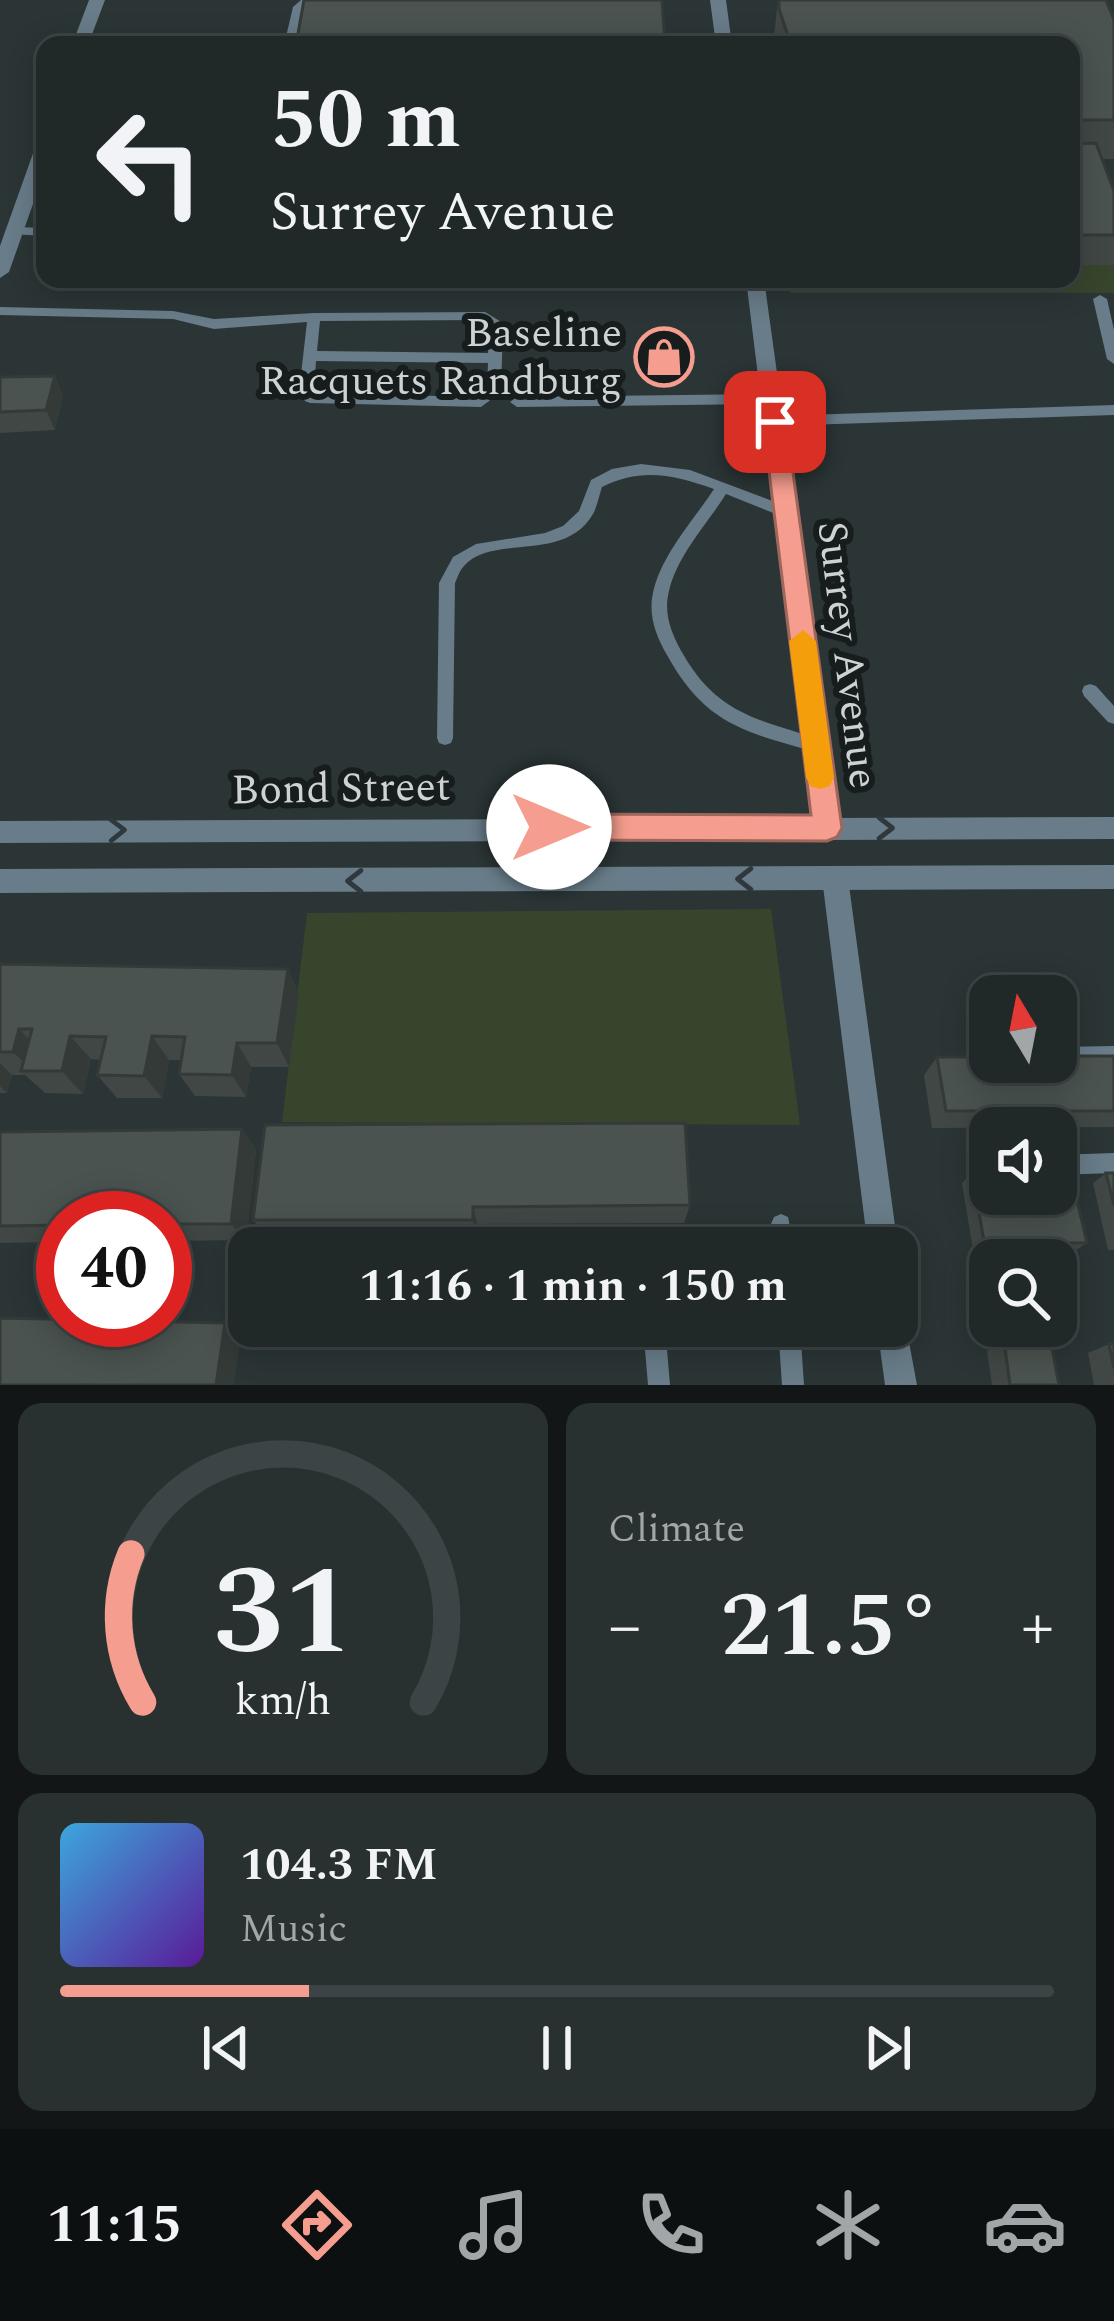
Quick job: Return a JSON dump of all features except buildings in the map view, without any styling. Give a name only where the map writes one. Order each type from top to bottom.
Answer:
[{"type":"street","points":[[83,36],[97,0]]},
{"type":"street","points":[[718,0],[723,36]]},
{"type":"street","points":[[0,272],[9,238],[36,177]]},
{"type":"street","name":"Surrey Avenue","points":[[756,288],[827,828]]},
{"type":"street","name":"Bond Street","points":[[0,832],[1114,828]]},
{"type":"street","points":[[835,878],[880,1227]]},
{"type":"street","points":[[0,881],[1114,878]]},
{"type":"street","points":[[896,1347],[901,1385]]},
{"type":"lane","points":[[292,36],[298,7],[308,0]]},
{"type":"lane","points":[[1100,299],[1114,359]]},
{"type":"lane","points":[[0,311],[173,315],[214,324],[314,317],[485,316],[496,323],[494,392],[481,402],[317,401],[306,392],[314,317]]},
{"type":"lane","points":[[310,356],[495,358]]},
{"type":"lane","points":[[517,402],[774,410],[1114,410]]},
{"type":"lane","points":[[445,738],[447,583],[452,566],[467,553],[570,532],[589,516],[596,484],[628,468],[675,471],[786,512]]},
{"type":"lane","points":[[722,489],[664,583],[658,608],[667,639],[689,682],[713,708],[751,727],[816,745]]},
{"type":"lane","points":[[1090,692],[1114,717]]},
{"type":"lane","points":[[1077,1057],[1114,1056]]},
{"type":"lane","points":[[1077,1164],[1114,1163]]},
{"type":"lane","points":[[656,1347],[659,1385]]},
{"type":"lane","points":[[791,1347],[794,1385]]},
{"type":"green space","points":[[1080,265],[1114,265],[1114,293],[790,293],[789,288],[1080,288]]},
{"type":"green space","points":[[771,909],[800,1125],[282,1122],[307,913]]},
{"type":"slow traffic","points":[[803,641],[820,777]]},
{"type":"place","name":"Baseline Racquets Randburg","points":[[664,357]]},
{"type":"route","points":[[549,827],[827,828],[775,422]]}]
